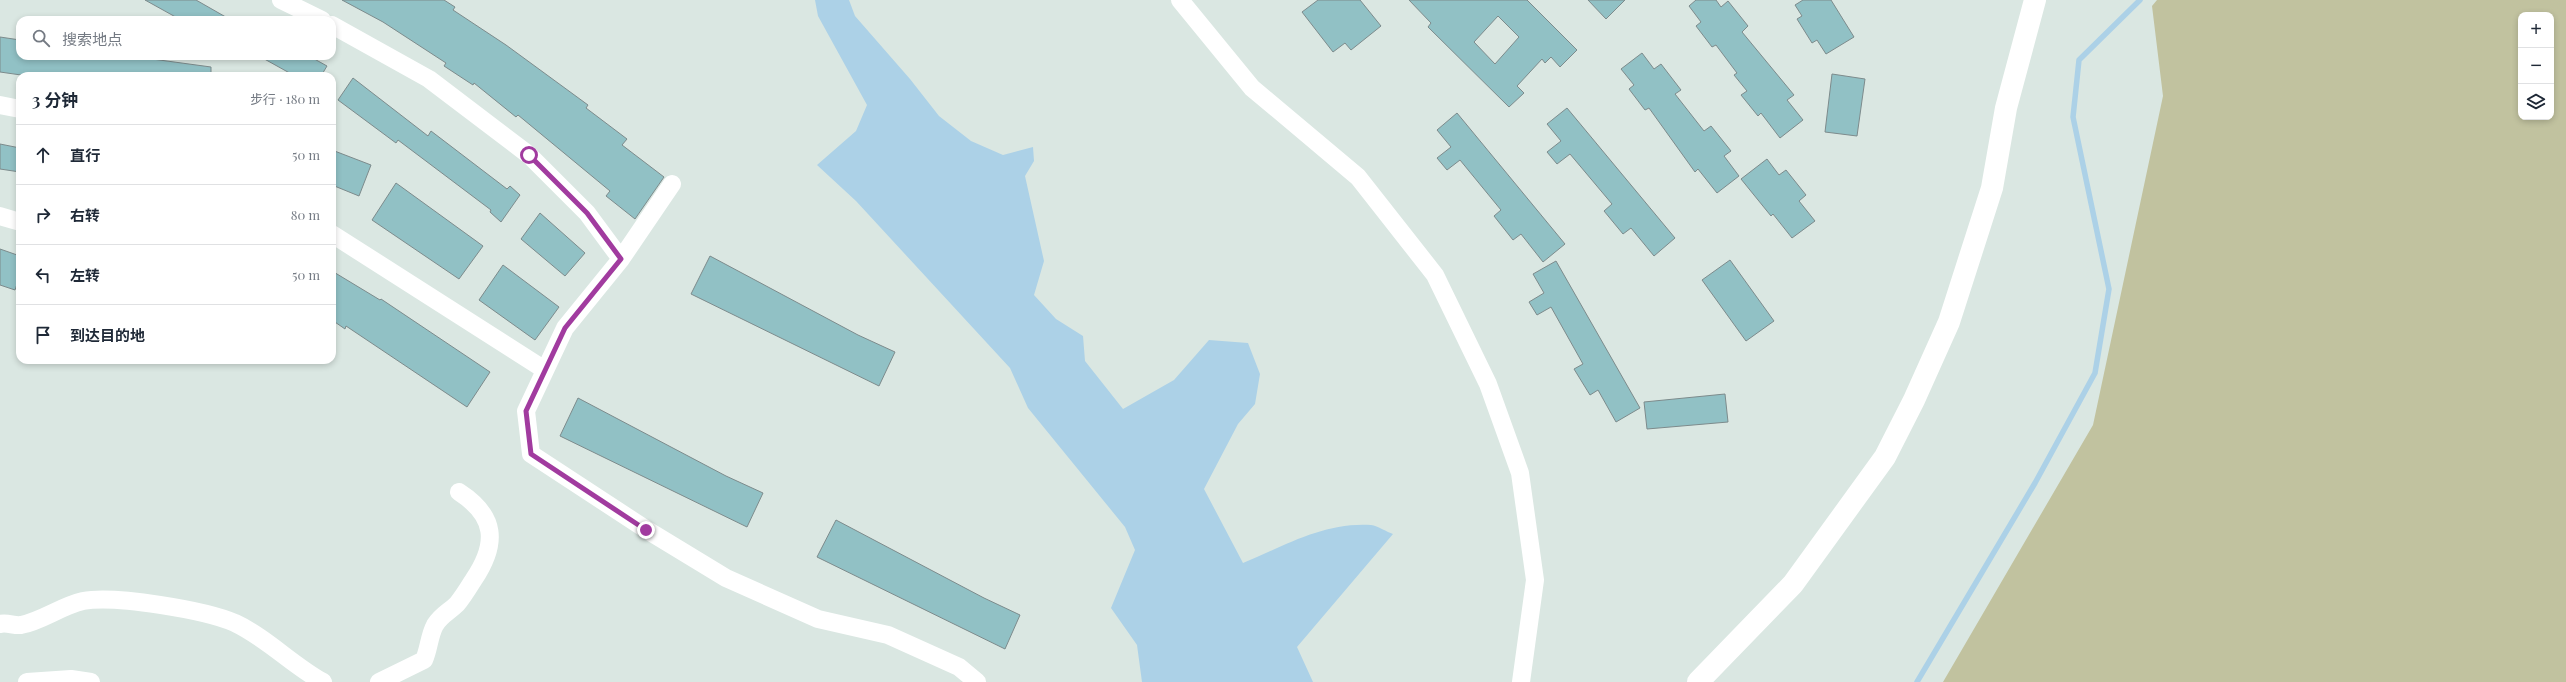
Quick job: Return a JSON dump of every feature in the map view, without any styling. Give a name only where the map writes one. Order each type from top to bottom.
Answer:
[{"type":"street","points":[[281,0],[314,16]]},
{"type":"street","points":[[1180,0],[1252,88],[1358,177],[1435,275],[1488,384],[1520,473],[1535,580],[1521,682]]},
{"type":"street","points":[[1698,682],[1793,584],[1885,457],[1914,400],[1950,322],[1992,188],[2006,108],[2035,0]]},
{"type":"street","points":[[336,27],[429,79],[529,155],[587,213],[621,259]]},
{"type":"street","points":[[0,105],[16,108]]},
{"type":"street","points":[[672,184],[621,259],[565,328],[526,411],[531,454],[646,530],[726,578],[818,620],[888,635],[959,667],[977,682]]},
{"type":"street","points":[[0,216],[16,221]]},
{"type":"street","points":[[336,237],[546,370]]},
{"type":"street","points":[[382,681],[424,660],[435,625],[444,614],[456,604],[486,560],[490,544],[489,528],[475,502],[458,492]]},
{"type":"street","points":[[0,624],[7,622],[19,625],[83,601],[107,601],[183,608],[209,613],[235,624],[263,640],[322,682]]},
{"type":"street","points":[[27,682],[63,679],[91,682]]},
{"type":"green space","points":[[2157,0],[2566,0],[2566,682],[1943,682],[2093,425],[2163,96],[2152,6]]},
{"type":"water","points":[[815,0],[849,0],[855,16],[910,79],[939,116],[971,141],[1003,155],[1033,147],[1034,161],[1025,176],[1044,261],[1034,295],[1056,319],[1083,336],[1085,361],[1123,409],[1174,380],[1209,340],[1248,343],[1260,374],[1255,404],[1238,424],[1204,489],[1243,563],[1305,536],[1337,527],[1371,525],[1393,534],[1297,647],[1313,682],[1142,682],[1137,645],[1111,608],[1135,550],[1125,527],[1028,408],[1010,368],[856,201],[817,165],[856,131],[867,105],[818,16]]},
{"type":"building","points":[[145,0],[196,0],[224,16],[174,16]]},
{"type":"building","points":[[342,0],[444,0],[455,7],[453,10],[506,45],[588,105],[586,108],[627,139],[622,145],[664,177],[635,219],[606,196],[610,191],[518,115],[516,117],[474,83],[473,85],[444,66],[446,63],[383,22]]},
{"type":"building","points":[[1318,0],[1360,0],[1381,26],[1351,50],[1345,43],[1333,52],[1302,12]]},
{"type":"building","points":[[1409,0],[1527,0],[1577,50],[1560,67],[1551,57],[1545,63],[1542,59],[1517,86],[1524,93],[1509,107],[1428,27],[1431,23]],"holes":[[[1498,16],[1519,37],[1495,64],[1474,42]]]},
{"type":"building","points":[[1588,0],[1625,0],[1606,19]]},
{"type":"building","points":[[1696,0],[1716,0],[1721,7],[1728,1],[1748,26],[1742,32],[1794,95],[1787,100],[1803,120],[1780,138],[1761,113],[1758,116],[1741,95],[1747,91],[1734,75],[1737,73],[1716,45],[1712,47],[1696,26],[1701,22],[1689,6]]},
{"type":"building","points":[[1803,0],[1831,0],[1854,37],[1826,54],[1817,40],[1812,43],[1797,19],[1802,16],[1795,5]]},
{"type":"building","points":[[0,37],[16,39],[16,60],[159,60],[211,67],[211,72],[16,72],[16,74],[0,72]]},
{"type":"building","points":[[1642,53],[1654,69],[1661,64],[1681,90],[1675,94],[1704,131],[1711,126],[1731,151],[1724,156],[1739,176],[1717,193],[1698,169],[1695,172],[1649,108],[1645,110],[1629,89],[1634,85],[1621,69]]},
{"type":"building","points":[[266,60],[316,60],[327,66],[323,72],[288,72]]},
{"type":"building","points":[[1832,74],[1865,79],[1857,136],[1825,132]]},
{"type":"building","points":[[353,78],[428,136],[431,131],[507,189],[510,186],[520,195],[501,222],[490,212],[491,210],[398,140],[396,143],[338,100]]},
{"type":"building","points":[[1567,108],[1675,238],[1654,256],[1631,228],[1623,234],[1604,211],[1612,204],[1570,154],[1557,164],[1547,152],[1561,141],[1547,124]]},
{"type":"building","points":[[1457,113],[1565,244],[1543,262],[1521,234],[1513,240],[1494,216],[1501,210],[1460,160],[1447,170],[1437,158],[1451,147],[1437,130]]},
{"type":"building","points":[[0,144],[16,147],[16,171],[0,169]]},
{"type":"building","points":[[336,152],[371,165],[359,196],[336,187]]},
{"type":"building","points":[[1767,159],[1779,175],[1786,170],[1806,195],[1799,201],[1815,221],[1792,238],[1773,214],[1771,216],[1741,179]]},
{"type":"building","points":[[396,183],[483,246],[459,279],[372,220]]},
{"type":"building","points":[[540,213],[585,253],[565,276],[521,239]]},
{"type":"building","points":[[0,249],[16,255],[16,287],[15,290],[0,285]]},
{"type":"building","points":[[710,256],[858,335],[895,352],[879,386],[691,294]]},
{"type":"building","points":[[1730,260],[1774,321],[1746,341],[1702,280]]},
{"type":"building","points":[[1556,261],[1640,408],[1616,422],[1598,390],[1590,395],[1574,369],[1583,364],[1551,307],[1537,315],[1529,302],[1544,293],[1533,274]]},
{"type":"building","points":[[503,265],[559,307],[535,340],[479,300]]},
{"type":"building","points":[[336,273],[380,300],[381,299],[490,372],[467,407],[346,326],[345,329],[336,323]]},
{"type":"building","points":[[1725,394],[1728,422],[1647,429],[1644,402]]},
{"type":"building","points":[[578,398],[726,476],[763,493],[747,527],[560,436]]},
{"type":"building","points":[[836,520],[984,598],[1020,615],[1005,649],[817,557]]},
{"type":"waterway","points":[[1917,682],[2035,483],[2095,373],[2109,289],[2073,117],[2079,60],[2140,0]]},
{"type":"route","points":[[529,155],[587,213],[621,259],[565,328],[526,411],[531,454],[646,530]]}]
